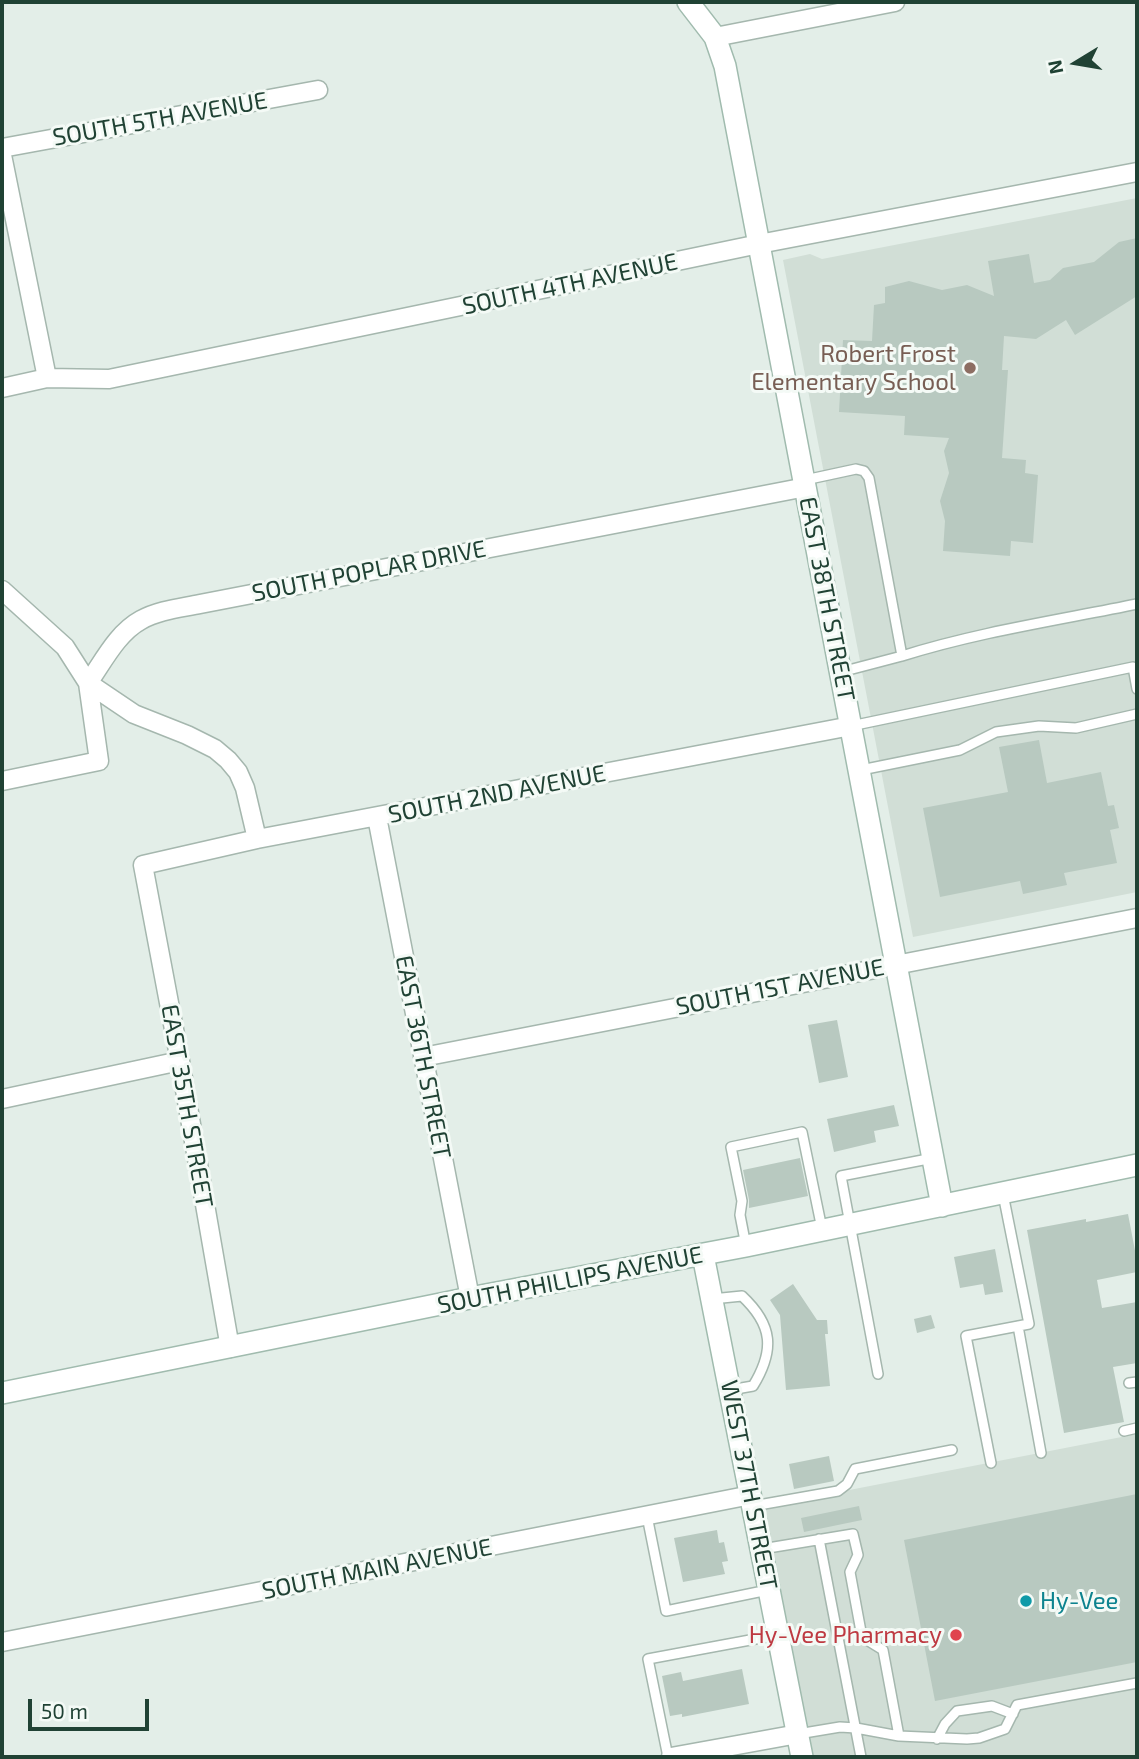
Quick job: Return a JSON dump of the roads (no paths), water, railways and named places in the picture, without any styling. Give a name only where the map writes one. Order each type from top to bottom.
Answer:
[{"type":"street","name":"EAST 38TH STREET","points":[[688,2],[715,37],[725,65],[942,1206]]},
{"type":"street","points":[[715,37],[895,2]]},
{"type":"street","name":"SOUTH 5TH AVENUE","points":[[2,148],[318,90]]},
{"type":"street","points":[[2,155],[47,378]]},
{"type":"street","name":"SOUTH 4TH AVENUE","points":[[2,388],[47,378],[109,379],[759,244],[1137,172]]},
{"type":"street","name":"SOUTH POPLAR DRIVE","points":[[88,683],[124,632],[156,614],[805,483]]},
{"type":"street","points":[[2,590],[65,647],[88,683],[134,714],[215,748],[228,760],[245,788],[257,839]]},
{"type":"street","points":[[2,781],[99,761],[88,683]]},
{"type":"street","name":"SOUTH 2ND AVENUE","points":[[143,865],[257,839],[851,726]]},
{"type":"street","name":"EAST 36TH STREET","points":[[377,817],[470,1298]]},
{"type":"street","name":"EAST 35TH STREET","points":[[143,865],[229,1348]]},
{"type":"street","name":"SOUTH 1ST AVENUE","points":[[423,1057],[1137,918]]},
{"type":"street","points":[[2,1099],[180,1061]]},
{"type":"street","name":"SOUTH PHILLIPS AVENUE","points":[[2,1393],[470,1298],[703,1255],[1137,1165]]},
{"type":"street","name":"WEST 37TH STREET","points":[[703,1255],[802,1757]]},
{"type":"street","name":"SOUTH MAIN AVENUE","points":[[2,1642],[647,1516],[752,1501]]},
{"type":"street","points":[[670,1757],[712,1754],[798,1734]]},
{"type":"lane","points":[[805,483],[856,469],[864,471],[869,478],[902,656]]},
{"type":"lane","points":[[841,672],[977,636],[1137,604]]},
{"type":"lane","points":[[851,726],[1133,667],[1137,689]]},
{"type":"lane","points":[[860,771],[960,750],[996,732],[1039,726],[1076,728],[1137,713]]},
{"type":"lane","points":[[746,1246],[740,1215],[742,1201],[731,1147],[802,1132],[823,1230]]},
{"type":"lane","points":[[878,1374],[841,1177],[933,1158]]},
{"type":"lane","points":[[991,1463],[966,1336],[1029,1324],[1003,1194]]},
{"type":"lane","points":[[712,1299],[742,1296],[755,1309],[765,1325],[768,1351],[762,1373],[753,1385],[730,1390]]},
{"type":"lane","points":[[1018,1326],[1041,1453]]},
{"type":"lane","points":[[1124,1431],[1137,1428]]},
{"type":"lane","points":[[752,1501],[838,1491],[847,1484],[855,1469],[952,1450]]},
{"type":"lane","points":[[647,1516],[666,1611],[770,1590]]},
{"type":"lane","points":[[762,1549],[853,1534],[858,1555],[850,1572],[862,1637],[883,1650],[899,1735]]},
{"type":"lane","points":[[819,1539],[861,1757]]},
{"type":"lane","points":[[670,1757],[648,1659],[778,1635]]},
{"type":"lane","points":[[798,1734],[840,1727],[937,1739],[979,1738],[1005,1729],[1017,1705],[1137,1683]]},
{"type":"lane","points":[[937,1739],[957,1711],[992,1706],[1013,1714]]},
{"type":"place","name":"Robert Frost Elementary School","points":[[970,368]]},
{"type":"place","name":"Hy-Vee","points":[[1026,1601]]},
{"type":"place","name":"Hy-Vee Pharmacy","points":[[956,1635]]}]
